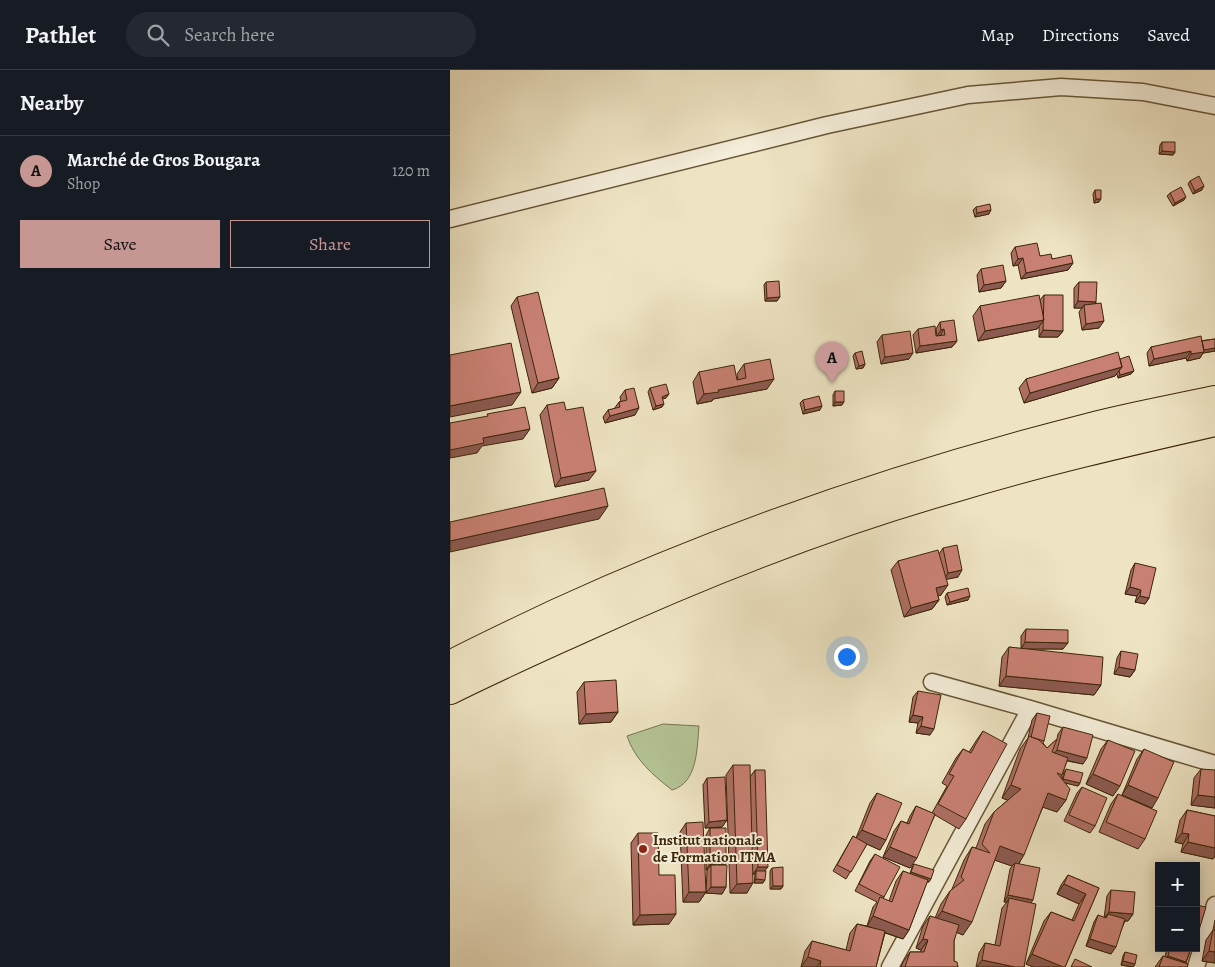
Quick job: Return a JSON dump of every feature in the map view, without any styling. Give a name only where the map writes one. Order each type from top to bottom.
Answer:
[{"type":"highway","points":[[450,664],[600,594],[700,552],[790,519],[891,485],[1026,445],[1088,428],[1215,400]]},
{"type":"highway","points":[[450,690],[628,608],[724,567],[838,524],[952,488],[1042,463],[1215,422]]},
{"type":"street","points":[[450,219],[827,126],[968,95],[1061,87],[1143,92],[1215,106]]},
{"type":"street","points":[[932,682],[1215,764]]},
{"type":"street","points":[[890,967],[1030,709]]},
{"type":"street","points":[[1196,967],[1215,905]]},
{"type":"green space","points":[[663,724],[699,726],[696,754],[691,772],[681,786],[672,790],[640,760],[630,745],[627,736]]},
{"type":"building","points":[[1162,142],[1175,142],[1175,152],[1162,151]]},
{"type":"building","points":[[1199,176],[1204,186],[1195,191],[1190,181]]},
{"type":"building","points":[[1181,187],[1186,197],[1175,203],[1170,193]]},
{"type":"building","points":[[1095,190],[1101,190],[1101,199],[1096,199]]},
{"type":"building","points":[[990,204],[991,210],[977,213],[976,207]]},
{"type":"building","points":[[1037,243],[1040,256],[1051,254],[1052,259],[1071,255],[1073,263],[1026,273],[1023,258],[1018,259],[1015,247]]},
{"type":"building","points":[[1003,265],[1006,281],[984,285],[981,269]]},
{"type":"building","points":[[779,281],[780,297],[767,298],[766,282]]},
{"type":"building","points":[[1079,282],[1097,282],[1096,302],[1078,301]]},
{"type":"building","points":[[538,292],[559,378],[538,383],[517,297]]},
{"type":"building","points":[[1039,295],[1044,320],[985,331],[980,306]]},
{"type":"building","points":[[1044,295],[1063,295],[1063,331],[1043,330]]},
{"type":"building","points":[[1101,303],[1104,321],[1086,324],[1084,305]]},
{"type":"building","points":[[954,320],[957,341],[920,346],[918,329],[935,326],[936,336],[945,335],[944,329],[941,330],[940,322]]},
{"type":"building","points":[[910,331],[913,353],[885,357],[882,335]]},
{"type":"building","points":[[1201,336],[1204,352],[1191,354],[1191,351],[1154,359],[1151,347]]},
{"type":"building","points":[[1215,339],[1215,348],[1204,350],[1202,341]]},
{"type":"building","points":[[511,343],[521,392],[450,406],[450,355]]},
{"type":"building","points":[[862,351],[865,364],[859,366],[855,353]]},
{"type":"building","points":[[1118,352],[1122,367],[1030,393],[1026,379]]},
{"type":"building","points":[[1129,356],[1134,371],[1120,375],[1119,371],[1122,367],[1120,359]]},
{"type":"building","points":[[770,359],[774,379],[704,394],[699,372],[734,365],[737,380],[746,378],[744,364]]},
{"type":"building","points":[[666,384],[669,394],[662,397],[664,404],[656,406],[650,388]]},
{"type":"building","points":[[634,388],[639,408],[610,416],[608,410],[620,407],[619,402],[627,400],[625,390]]},
{"type":"building","points":[[835,391],[844,391],[844,402],[835,402]]},
{"type":"building","points":[[819,396],[822,406],[805,410],[803,400]]},
{"type":"building","points":[[564,402],[566,410],[583,407],[596,471],[561,478],[547,405]]},
{"type":"building","points":[[525,407],[530,429],[483,438],[484,443],[450,450],[450,423]]},
{"type":"building","points":[[604,488],[608,506],[450,541],[450,522]]},
{"type":"building","points":[[957,545],[962,570],[948,573],[943,548]]},
{"type":"building","points":[[938,550],[948,585],[936,588],[939,600],[911,608],[898,561]]},
{"type":"building","points":[[1135,563],[1156,568],[1149,598],[1140,596],[1141,590],[1130,587]]},
{"type":"building","points":[[968,588],[970,596],[950,602],[947,593]]},
{"type":"building","points":[[1026,629],[1068,630],[1068,643],[1025,642]]},
{"type":"building","points":[[1009,647],[1103,657],[1101,685],[1006,676]]},
{"type":"building","points":[[1121,651],[1138,654],[1135,670],[1119,667]]},
{"type":"building","points":[[616,680],[618,712],[586,714],[584,682]]},
{"type":"building","points":[[918,691],[941,695],[934,729],[921,726],[923,717],[913,715]]},
{"type":"building","points":[[1037,713],[1050,716],[1044,741],[1031,737]]},
{"type":"building","points":[[1063,727],[1093,735],[1087,758],[1057,750]]},
{"type":"building","points":[[983,731],[1007,744],[966,819],[938,804],[954,776],[949,774],[963,749],[971,753]]},
{"type":"building","points":[[1029,736],[1039,740],[1047,748],[1057,739],[1052,752],[1068,758],[1062,775],[1057,773],[1070,789],[1066,800],[1048,793],[1024,855],[1000,846],[972,922],[942,911],[950,891],[964,880],[961,877],[972,847],[990,853],[982,844],[994,812],[1021,789],[1011,785]]},
{"type":"building","points":[[1108,740],[1135,751],[1120,786],[1093,774]]},
{"type":"building","points":[[1144,749],[1174,762],[1158,798],[1128,785]]},
{"type":"building","points":[[733,765],[750,765],[753,883],[737,884]]},
{"type":"building","points":[[1066,769],[1083,773],[1080,783],[1063,779]]},
{"type":"building","points":[[1201,769],[1215,770],[1215,797],[1198,795]]},
{"type":"building","points":[[755,770],[765,770],[768,867],[758,867]]},
{"type":"building","points":[[725,777],[727,820],[709,822],[707,778]]},
{"type":"building","points":[[1082,787],[1107,798],[1095,826],[1069,815]]},
{"type":"building","points":[[877,793],[902,803],[886,840],[862,830]]},
{"type":"building","points":[[1118,794],[1157,811],[1145,839],[1106,822]]},
{"type":"building","points":[[916,806],[935,814],[917,858],[890,847],[901,821],[909,824]]},
{"type":"building","points":[[1187,810],[1215,816],[1215,848],[1188,842],[1189,834],[1182,833]]},
{"type":"building","points":[[703,822],[706,892],[689,892],[686,823]]},
{"type":"building","points":[[710,828],[726,828],[726,864],[710,864]]},
{"type":"building","points":[[638,833],[658,833],[659,875],[675,875],[676,914],[640,915]]},
{"type":"building","points":[[853,836],[867,844],[851,872],[837,865]]},
{"type":"building","points":[[875,854],[900,867],[884,897],[859,884]]},
{"type":"building","points":[[1015,863],[1040,868],[1033,900],[1008,895]]},
{"type":"building","points":[[914,864],[934,870],[931,879],[911,872]]},
{"type":"building","points":[[711,865],[727,865],[726,887],[711,887]]},
{"type":"building","points":[[783,867],[783,886],[773,886],[772,868]]},
{"type":"building","points":[[756,871],[766,871],[765,880],[756,879]]},
{"type":"building","points":[[903,871],[928,880],[909,930],[873,916],[880,897],[892,902]]},
{"type":"building","points":[[1068,875],[1099,888],[1065,967],[1063,967],[1032,954],[1051,912],[1074,921],[1086,894],[1064,884]]},
{"type":"building","points":[[1111,890],[1135,892],[1133,914],[1109,912]]},
{"type":"building","points":[[1009,898],[1036,904],[1024,967],[982,960],[985,943],[1000,946]]},
{"type":"building","points":[[1200,906],[1206,907],[1200,927]]},
{"type":"building","points":[[1108,914],[1125,919],[1116,947],[1090,939],[1098,915],[1106,918]]},
{"type":"building","points":[[930,916],[959,925],[954,941],[954,961],[957,962],[958,967],[905,967],[910,952],[924,952],[928,940],[923,939]]},
{"type":"building","points":[[857,924],[885,931],[876,967],[820,967],[821,961],[808,957],[812,941],[850,951]]},
{"type":"building","points":[[1213,930],[1215,931],[1215,952],[1209,951]]},
{"type":"building","points":[[1125,952],[1137,955],[1135,964],[1123,961]]},
{"type":"building","points":[[1169,952],[1190,952],[1186,962],[1168,956]]},
{"type":"building","points":[[1163,956],[1188,964],[1187,967],[1159,967]]},
{"type":"building","points":[[1075,959],[1092,967],[1071,967]]},
{"type":"place","name":"Marché de Gros Bougara","points":[[832,383]]},
{"type":"place","name":"Institut nationale de Formation ITMA","points":[[643,849]]}]
